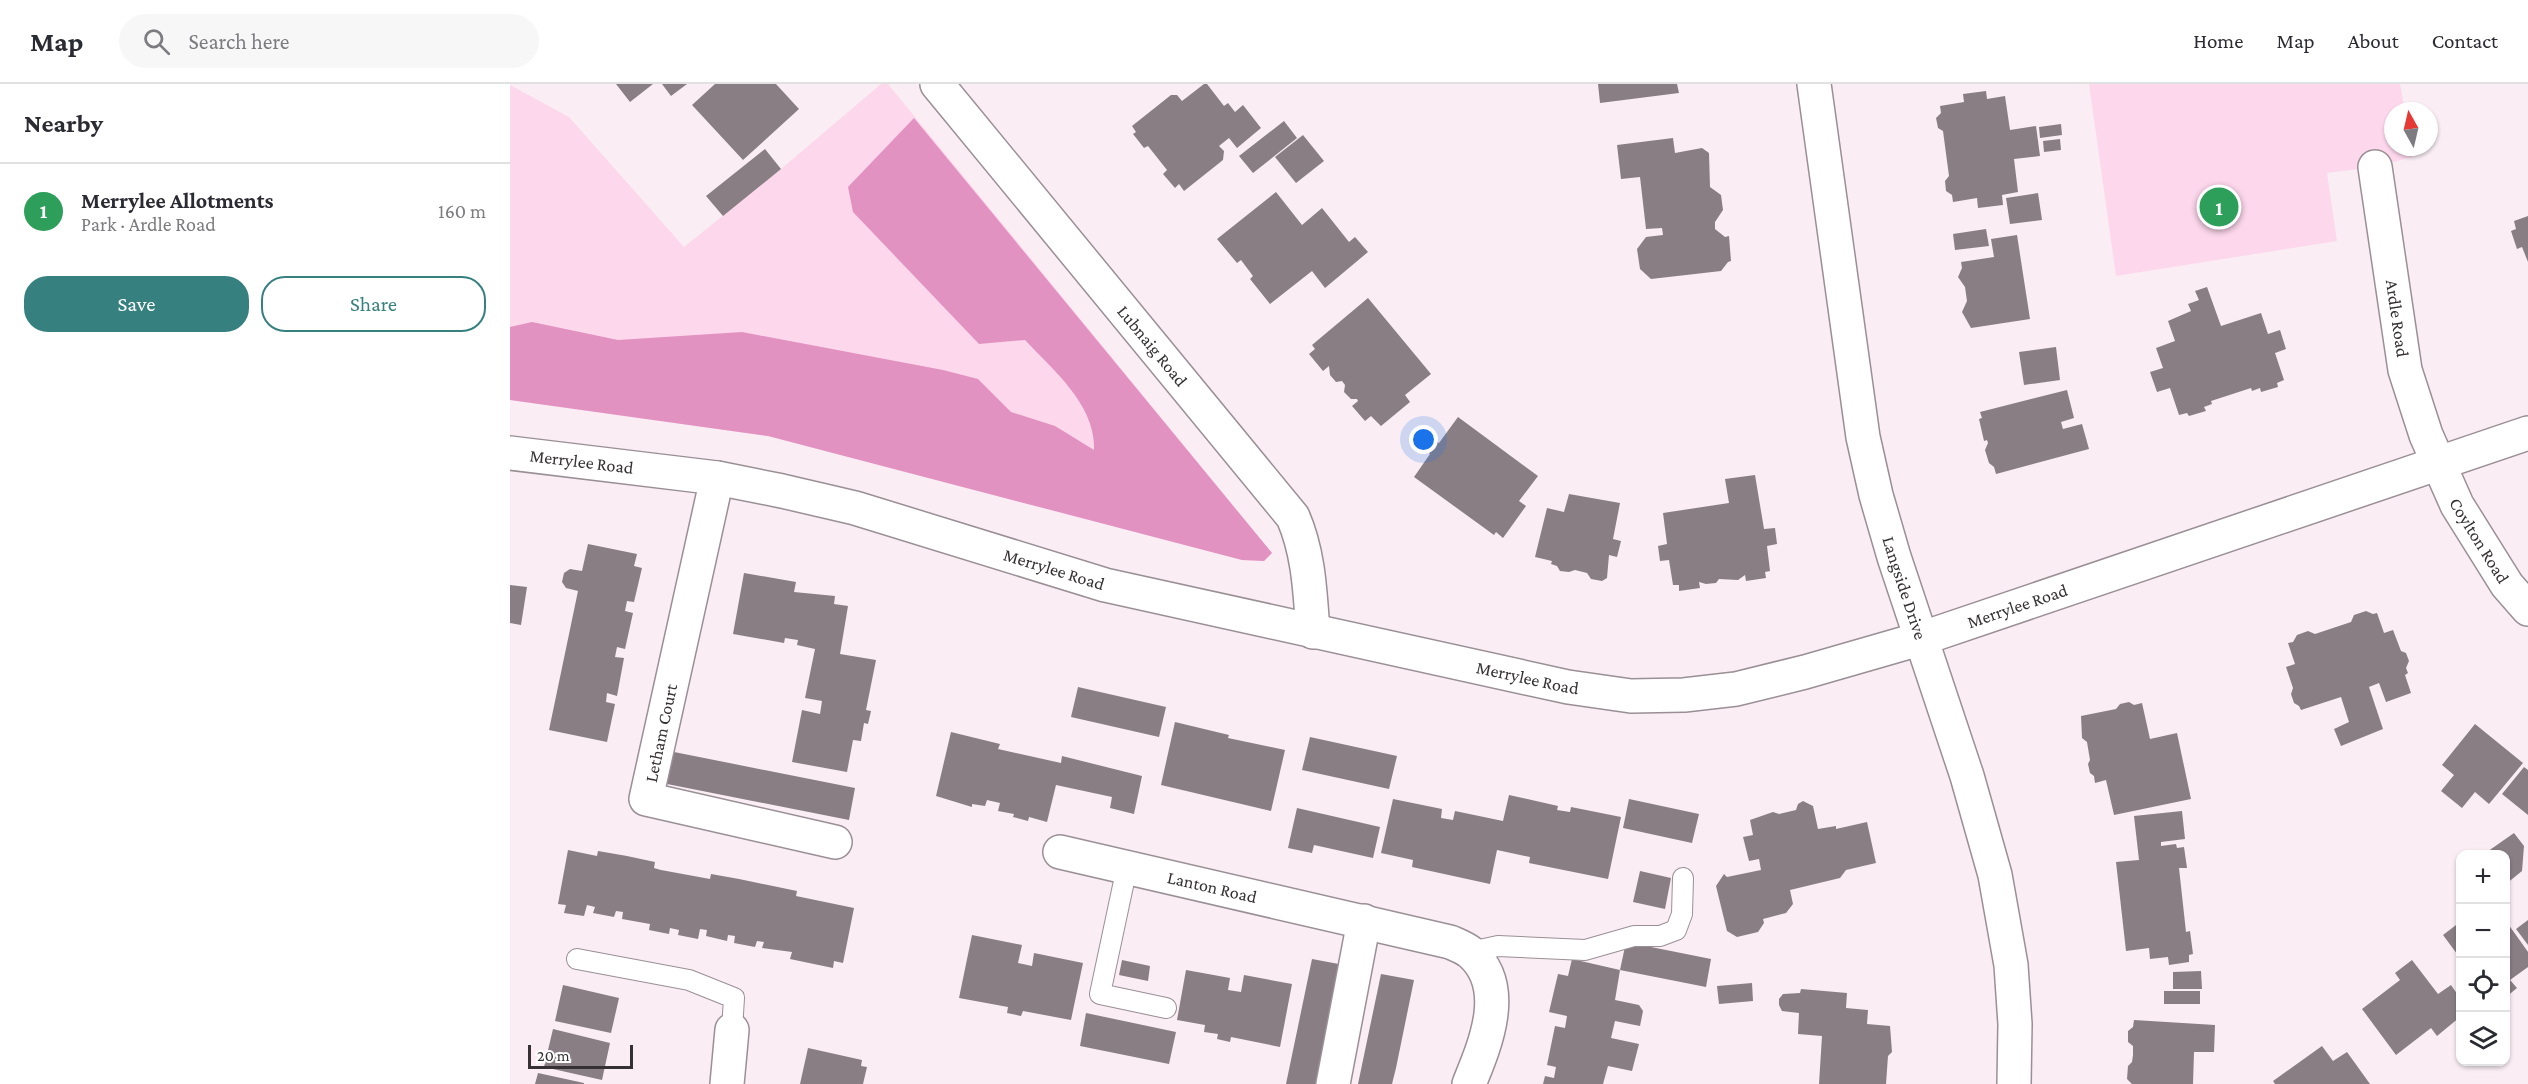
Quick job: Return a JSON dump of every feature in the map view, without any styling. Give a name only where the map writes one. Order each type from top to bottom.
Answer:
[{"type":"street","name":"Lubnaig Road","points":[[937,84],[1293,517],[1303,539],[1309,570],[1313,632]]},
{"type":"street","name":"Langside Drive","points":[[1814,84],[1863,436],[1876,495],[1894,557],[1923,638],[1967,776],[1995,875],[2011,965],[2015,1024],[2013,1084]]},
{"type":"street","name":"Ardle Road","points":[[2375,167],[2405,370],[2438,465]]},
{"type":"street","name":"Merrylee Road","points":[[510,453],[717,478],[782,490],[855,508],[1106,585],[1568,687],[1631,696],[1684,695],[1736,689],[1923,638],[2528,433]]},
{"type":"street","name":"Coylton Road","points":[[2438,465],[2457,505],[2487,554],[2507,585],[2528,609]]},
{"type":"street","name":"Letham Court","points":[[717,478],[646,799],[836,842]]},
{"type":"street","name":"Lanton Road","points":[[1060,852],[1364,921],[1450,942],[1470,952]]},
{"type":"street","points":[[1333,1084],[1364,921]]},
{"type":"street","points":[[1469,1084],[1482,1050],[1493,1002],[1491,987],[1482,965],[1470,952]]},
{"type":"street","points":[[727,1084],[732,1030]]},
{"type":"lane","points":[[1127,867],[1100,994],[1166,1008]]},
{"type":"lane","points":[[1470,952],[1498,945],[1585,951],[1634,936],[1660,936],[1676,930],[1682,914],[1683,878]]},
{"type":"lane","points":[[577,959],[689,980],[734,998],[732,1030]]},
{"type":"shaded area","points":[[881,84],[888,84],[1272,553],[1264,561],[1242,560],[768,436],[510,400],[510,85],[569,117],[684,247]]},
{"type":"shaded area","points":[[2089,84],[2400,84],[2403,102],[2384,102],[2384,156],[2412,157],[2375,167],[2327,173],[2337,241],[2116,276]]},
{"type":"shaded area","points":[[914,118],[1272,553],[1264,561],[1242,560],[768,436],[510,400],[510,327],[532,322],[618,340],[742,332],[943,370],[978,379],[1011,412],[1055,426],[1094,450],[1093,434],[1080,403],[1060,376],[1025,340],[979,344],[853,212],[848,187]]},
{"type":"building","points":[[616,84],[653,84],[630,102]]},
{"type":"building","points":[[662,84],[687,84],[671,96]]},
{"type":"building","points":[[715,84],[776,84],[799,109],[743,160],[692,105]]},
{"type":"building","points":[[1207,84],[1224,106],[1228,103],[1235,112],[1243,105],[1261,128],[1237,148],[1229,138],[1219,146],[1224,151],[1223,160],[1184,191],[1179,184],[1175,188],[1163,174],[1167,170],[1148,146],[1144,148],[1133,134],[1136,132],[1132,126],[1171,95],[1177,95],[1182,101]]},
{"type":"building","points":[[1598,84],[1677,84],[1679,93],[1600,103]]},
{"type":"building","points":[[1986,91],[1987,99],[2005,96],[2010,130],[2036,126],[2040,156],[2014,159],[2018,192],[2002,195],[2003,205],[1978,208],[1977,198],[1953,202],[1952,195],[1946,191],[1945,181],[1949,176],[1943,131],[1938,128],[1936,118],[1941,113],[1940,106],[1964,102],[1963,94]]},
{"type":"building","points":[[1284,121],[1297,138],[1253,173],[1239,156]]},
{"type":"building","points":[[2061,124],[2062,135],[2040,138],[2039,127]]},
{"type":"building","points":[[1303,135],[1324,161],[1296,183],[1275,157]]},
{"type":"building","points":[[1673,138],[1675,153],[1702,148],[1709,153],[1710,187],[1721,195],[1723,210],[1715,222],[1715,229],[1725,237],[1729,236],[1731,261],[1721,271],[1651,279],[1640,269],[1637,249],[1646,237],[1663,235],[1662,228],[1646,229],[1640,177],[1621,179],[1617,145]]},
{"type":"building","points":[[2060,139],[2061,150],[2044,152],[2043,141]]},
{"type":"building","points":[[765,149],[781,169],[723,216],[706,196]]},
{"type":"building","points":[[1276,192],[1302,225],[1322,208],[1349,242],[1355,237],[1368,252],[1325,288],[1312,271],[1270,304],[1250,279],[1253,276],[1241,260],[1237,263],[1217,239]]},
{"type":"building","points":[[2038,193],[2042,220],[2010,224],[2006,198]]},
{"type":"building","points":[[2528,216],[2528,262],[2522,247],[2517,249],[2511,231],[2516,229],[2514,221]]},
{"type":"building","points":[[1986,229],[1989,246],[1955,250],[1953,234]]},
{"type":"building","points":[[2017,235],[2030,319],[1971,328],[1962,312],[1967,301],[1965,287],[1958,277],[1962,268],[1961,262],[1994,257],[1991,239]]},
{"type":"building","points":[[2207,287],[2221,326],[2261,313],[2268,334],[2280,330],[2286,349],[2275,353],[2284,380],[2277,383],[2278,387],[2261,392],[2260,388],[2252,391],[2251,388],[2211,401],[2212,404],[2204,407],[2206,411],[2189,416],[2187,413],[2179,415],[2170,388],[2157,392],[2150,372],[2163,368],[2156,348],[2175,341],[2168,321],[2191,311],[2188,304],[2199,300],[2195,291]]},
{"type":"building","points":[[1368,298],[1431,374],[1405,395],[1410,402],[1381,426],[1371,416],[1365,421],[1352,406],[1358,401],[1357,399],[1351,399],[1344,392],[1345,385],[1342,381],[1336,382],[1330,375],[1329,366],[1323,371],[1309,354],[1315,349],[1312,345]]},
{"type":"building","points":[[2056,347],[2060,380],[2024,385],[2019,352]]},
{"type":"building","points":[[2067,390],[2074,418],[2061,422],[2063,429],[2082,424],[2089,449],[1996,474],[1985,450],[1988,443],[1987,440],[1984,441],[1979,419],[1982,418],[1980,412]]},
{"type":"building","points":[[1458,417],[1538,476],[1519,501],[1526,506],[1503,538],[1496,532],[1494,535],[1414,477],[1430,454],[1425,450],[1433,438],[1439,443]]},
{"type":"building","points":[[1755,475],[1764,529],[1775,528],[1777,544],[1767,546],[1770,571],[1765,572],[1766,578],[1746,581],[1745,575],[1738,580],[1719,579],[1716,583],[1706,584],[1699,582],[1700,588],[1679,591],[1679,585],[1673,585],[1669,560],[1660,561],[1658,546],[1667,544],[1663,513],[1729,503],[1725,479]]},
{"type":"building","points":[[1569,494],[1620,503],[1613,539],[1621,541],[1617,557],[1609,555],[1607,578],[1602,581],[1591,579],[1587,573],[1575,570],[1560,571],[1557,566],[1551,564],[1552,561],[1535,557],[1547,508],[1564,512]]},
{"type":"building","points":[[588,544],[637,554],[634,566],[642,568],[634,602],[627,601],[625,611],[633,613],[625,649],[617,647],[615,657],[624,658],[617,696],[607,693],[606,702],[615,704],[607,742],[549,730],[578,591],[566,588],[562,582],[564,573],[570,569],[582,571]]},
{"type":"building","points":[[744,573],[796,582],[794,592],[835,596],[834,604],[848,606],[840,654],[876,660],[866,710],[871,711],[868,724],[864,723],[861,741],[853,740],[847,772],[792,762],[802,710],[820,714],[822,701],[805,698],[815,649],[797,645],[798,640],[785,638],[784,643],[733,634]]},
{"type":"building","points":[[510,585],[527,587],[521,625],[510,623]]},
{"type":"building","points":[[2366,611],[2377,613],[2384,633],[2393,630],[2401,651],[2406,653],[2409,661],[2406,668],[2408,673],[2405,675],[2411,693],[2386,702],[2379,683],[2369,687],[2383,729],[2341,746],[2334,729],[2349,722],[2341,697],[2301,710],[2294,703],[2291,694],[2293,688],[2286,667],[2295,664],[2288,643],[2293,642],[2297,635],[2308,631],[2315,634],[2351,622],[2354,615]]},
{"type":"building","points":[[1078,687],[1166,707],[1159,737],[1071,717]]},
{"type":"building","points":[[2129,702],[2134,705],[2142,703],[2150,739],[2177,733],[2191,799],[2114,815],[2106,780],[2095,783],[2094,776],[2090,773],[2087,742],[2082,738],[2081,716],[2116,709],[2120,704]]},
{"type":"building","points":[[1175,722],[1229,735],[1228,738],[1285,750],[1271,811],[1161,785]]},
{"type":"building","points":[[2475,724],[2523,763],[2489,804],[2475,792],[2462,808],[2441,791],[2454,775],[2442,765]]},
{"type":"building","points":[[951,732],[1000,744],[998,749],[1061,763],[1062,756],[1142,776],[1134,814],[1110,808],[1112,797],[1056,785],[1047,822],[1029,817],[1028,821],[1013,817],[1014,814],[998,811],[1000,803],[987,800],[985,806],[972,804],[972,807],[936,796]]},
{"type":"building","points":[[1310,737],[1397,756],[1389,789],[1302,770]]},
{"type":"building","points":[[669,751],[855,788],[849,820],[662,783]]},
{"type":"building","points":[[2524,767],[2528,770],[2528,815],[2502,794]]},
{"type":"building","points":[[1509,795],[1558,806],[1557,810],[1570,812],[1571,807],[1621,817],[1608,879],[1529,863],[1530,857],[1497,850],[1490,884],[1412,867],[1413,860],[1381,853],[1393,799],[1442,809],[1441,818],[1453,820],[1455,811],[1503,821]]},
{"type":"building","points":[[1629,799],[1699,814],[1692,843],[1623,828]]},
{"type":"building","points":[[1803,801],[1813,806],[1818,829],[1836,826],[1836,829],[1867,822],[1876,863],[1846,870],[1840,878],[1790,890],[1793,904],[1786,913],[1763,919],[1764,923],[1758,932],[1737,937],[1727,931],[1716,886],[1724,874],[1727,877],[1761,870],[1759,859],[1749,861],[1743,837],[1753,835],[1750,820],[1773,812],[1779,814],[1796,810],[1798,804]]},
{"type":"building","points":[[1297,808],[1380,827],[1373,858],[1314,845],[1312,853],[1288,848]]},
{"type":"building","points":[[2182,811],[2185,839],[2161,842],[2161,846],[2176,844],[2177,848],[2184,847],[2187,868],[2179,868],[2186,932],[2190,931],[2193,954],[2189,955],[2189,962],[2169,965],[2168,957],[2150,959],[2149,948],[2126,951],[2116,862],[2139,860],[2134,816]]},
{"type":"building","points":[[2514,833],[2524,846],[2522,871],[2510,881],[2510,850],[2490,850]]},
{"type":"building","points":[[568,850],[597,856],[598,851],[627,856],[655,862],[654,868],[661,870],[710,879],[711,874],[739,879],[797,891],[796,896],[854,908],[843,963],[834,961],[833,968],[790,959],[792,952],[762,948],[764,942],[757,941],[755,947],[734,943],[735,936],[728,935],[727,941],[706,936],[707,930],[700,929],[698,939],[678,935],[679,930],[670,928],[669,934],[649,930],[650,924],[622,919],[623,912],[616,911],[614,917],[593,913],[595,907],[587,905],[584,916],[564,913],[566,905],[558,904]]},
{"type":"building","points":[[1640,871],[1671,878],[1665,909],[1633,902]]},
{"type":"building","points":[[2528,920],[2528,945],[2516,929]]},
{"type":"building","points":[[2456,925],[2456,953],[2443,935]]},
{"type":"building","points":[[2510,927],[2528,952],[2528,967],[2510,980]]},
{"type":"building","points":[[972,935],[1022,945],[1018,963],[1032,966],[1034,953],[1083,963],[1071,1020],[1023,1011],[1021,1016],[1007,1013],[1008,1007],[959,998]]},
{"type":"building","points":[[1626,942],[1711,959],[1706,987],[1620,970]]},
{"type":"building","points":[[1312,959],[1344,965],[1319,1084],[1286,1084]]},
{"type":"building","points":[[1572,959],[1620,970],[1615,1000],[1639,1005],[1643,1011],[1640,1026],[1615,1021],[1611,1038],[1639,1044],[1632,1071],[1608,1066],[1603,1084],[1543,1084],[1545,1076],[1554,1078],[1556,1067],[1547,1065],[1555,1026],[1565,1028],[1567,1016],[1549,1012],[1558,974],[1568,976]]},
{"type":"building","points":[[1122,960],[1150,966],[1148,981],[1119,975]]},
{"type":"building","points":[[2412,960],[2438,994],[2451,985],[2456,992],[2456,1020],[2437,1036],[2431,1028],[2396,1055],[2362,1009],[2400,980],[2395,973]]},
{"type":"building","points":[[1186,970],[1230,978],[1228,990],[1241,992],[1244,975],[1292,984],[1280,1047],[1231,1037],[1230,1042],[1217,1039],[1218,1034],[1204,1032],[1205,1025],[1177,1020]]},
{"type":"building","points":[[2201,971],[2202,989],[2173,989],[2173,972]]},
{"type":"building","points":[[1381,974],[1414,980],[1396,1068],[1392,1084],[1358,1084]]},
{"type":"building","points":[[2510,980],[2517,988],[2510,994]]},
{"type":"building","points":[[1752,983],[1753,1001],[1719,1004],[1717,986]]},
{"type":"building","points":[[563,985],[619,998],[611,1033],[555,1021]]},
{"type":"building","points":[[1801,989],[1847,993],[1846,1008],[1868,1010],[1867,1024],[1890,1026],[1892,1052],[1888,1056],[1886,1084],[1819,1084],[1822,1036],[1798,1034],[1799,1013],[1782,1011],[1779,1005],[1779,999],[1783,994],[1800,993]]},
{"type":"building","points":[[2164,991],[2200,991],[2200,1004],[2164,1004]]},
{"type":"building","points":[[1086,1013],[1176,1032],[1169,1064],[1080,1046]]},
{"type":"building","points":[[2134,1020],[2215,1025],[2214,1052],[2194,1052],[2193,1084],[2132,1084],[2127,1079],[2128,1066],[2132,1062],[2133,1055],[2133,1046],[2128,1042],[2128,1031],[2133,1027]]},
{"type":"building","points":[[553,1029],[610,1043],[602,1080],[544,1067]]},
{"type":"building","points":[[2322,1046],[2333,1061],[2347,1052],[2370,1084],[2275,1084],[2273,1081]]},
{"type":"building","points":[[808,1048],[862,1060],[861,1066],[867,1067],[863,1084],[800,1084]]},
{"type":"building","points":[[538,1073],[584,1083],[584,1084],[535,1084]]},
{"type":"place","name":"Merrylee Allotments","points":[[2219,207]]}]
